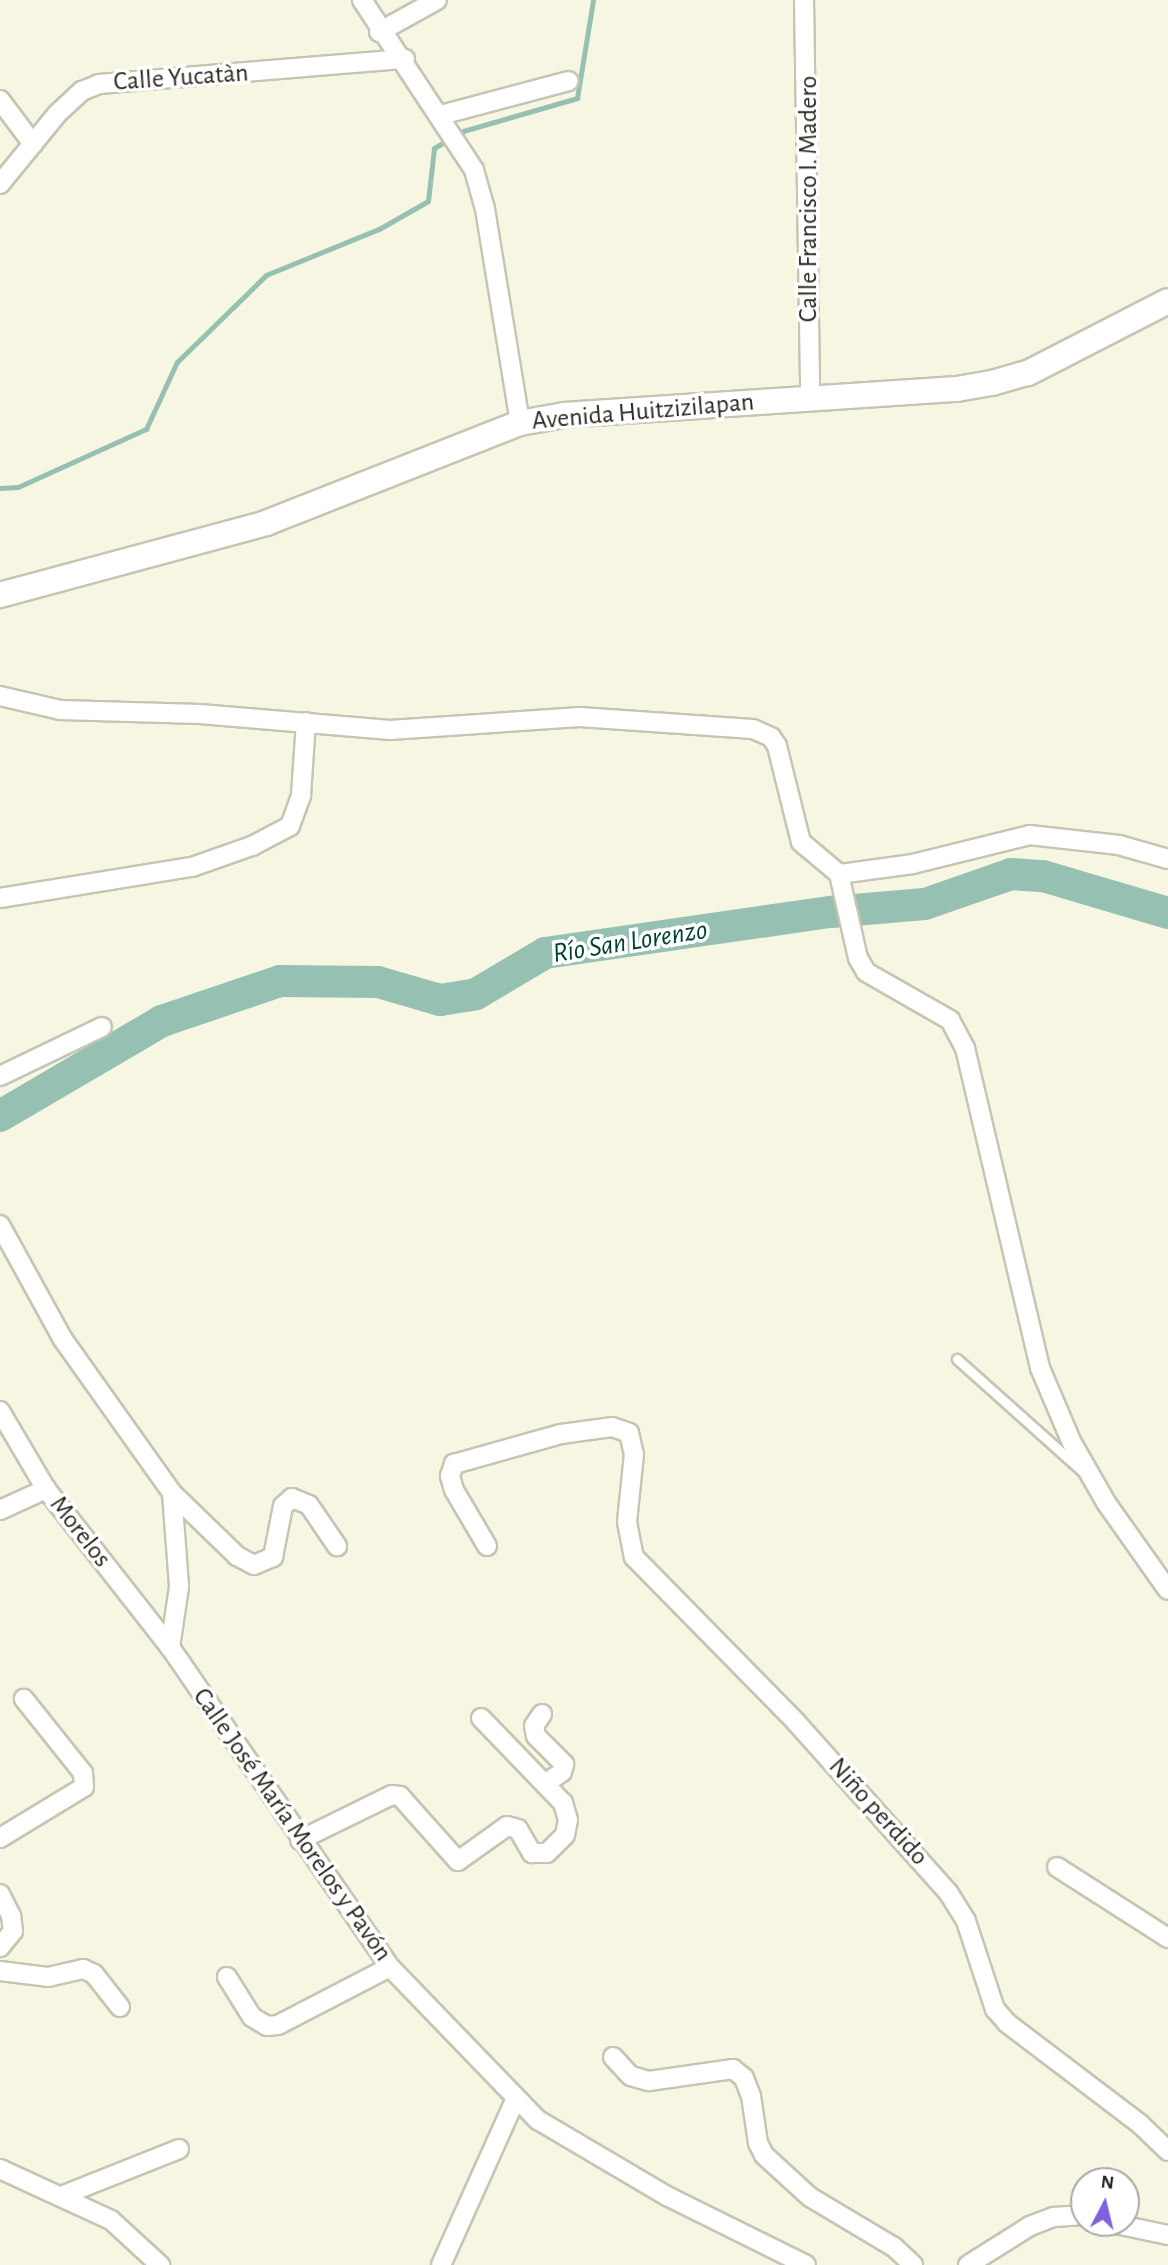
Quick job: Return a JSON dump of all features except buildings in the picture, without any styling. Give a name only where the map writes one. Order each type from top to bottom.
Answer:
[{"type":"street","points":[[362,0],[379,33],[405,59],[474,170],[485,209],[520,423]]},
{"type":"street","points":[[379,33],[437,0]]},
{"type":"street","name":"Calle Francisco I. Madero","points":[[804,0],[810,397]]},
{"type":"street","name":"Calle Yucatàn","points":[[0,184],[68,103],[100,84],[405,59]]},
{"type":"street","points":[[444,121],[569,81]]},
{"type":"street","points":[[0,100],[33,144]]},
{"type":"street","name":"Avenida Huitzizilapan","points":[[0,596],[266,523],[520,423],[564,415],[992,383],[1061,358],[1168,300]]},
{"type":"street","points":[[0,696],[60,710],[306,722],[390,730],[580,718],[753,729],[771,737],[777,746],[801,842],[840,883],[858,958],[866,972],[950,1020],[965,1048],[1040,1368],[1095,1483],[1168,1590]]},
{"type":"street","points":[[0,898],[192,867],[252,846],[290,826],[301,795],[306,722]]},
{"type":"street","points":[[840,883],[1030,835],[1119,845],[1168,859]]},
{"type":"street","points":[[0,1076],[102,1027]]},
{"type":"street","points":[[0,1225],[62,1338],[172,1493],[237,1556],[254,1565],[273,1558],[283,1506],[292,1498],[309,1505],[337,1546]]},
{"type":"street","name":"Morelos","points":[[0,1412],[46,1489],[170,1647]]},
{"type":"street","name":"Niño perdido","points":[[486,1546],[454,1490],[450,1476],[454,1464],[561,1434],[612,1427],[629,1433],[634,1454],[627,1522],[634,1558],[795,1721],[948,1892],[966,1922],[995,2009],[1007,2023],[1140,2124],[1168,2151]]},
{"type":"street","points":[[0,1510],[46,1489]]},
{"type":"street","points":[[170,1647],[179,1587],[172,1493]]},
{"type":"street","name":"Calle José María Morelos y Pavón","points":[[170,1647],[300,1840],[390,1967],[538,2120],[667,2196],[806,2265]]},
{"type":"street","points":[[0,1838],[84,1787],[83,1773],[24,1699]]},
{"type":"street","points":[[542,1714],[534,1726],[537,1736],[564,1764],[562,1772],[545,1784]]},
{"type":"street","points":[[300,1840],[392,1794],[400,1796],[458,1861],[507,1826],[518,1829],[532,1853],[541,1855],[565,1835],[568,1820],[563,1803],[481,1718]]},
{"type":"street","points":[[1057,1867],[1168,1938]]},
{"type":"street","points":[[0,1894],[11,1916],[13,1931],[0,1947]]},
{"type":"street","points":[[227,1977],[252,2017],[267,2026],[278,2025],[390,1967]]},
{"type":"street","points":[[0,1971],[48,1977],[83,1969],[94,1974],[120,2007]]},
{"type":"street","points":[[613,2057],[631,2076],[649,2081],[733,2069],[744,2078],[751,2096],[758,2143],[764,2155],[810,2197],[894,2247],[913,2265]]},
{"type":"street","points":[[441,2265],[516,2098]]},
{"type":"street","points":[[61,2196],[179,2149]]},
{"type":"street","points":[[0,2169],[111,2220],[160,2265]]},
{"type":"street","points":[[968,2265],[1030,2226],[1054,2217],[1070,2216]]},
{"type":"street","points":[[1140,2229],[1168,2235]]},
{"type":"lane","points":[[957,1359],[1095,1483]]},
{"type":"waterway","points":[[0,488],[18,487],[146,429],[177,362],[266,275],[379,229],[428,201],[434,148],[463,131],[577,98],[593,0]]},
{"type":"waterway","name":"Río San Lorenzo","points":[[0,1116],[162,1021],[280,981],[378,982],[440,1000],[476,994],[545,953],[831,912],[925,904],[1011,874],[1043,876],[1168,913]]}]
